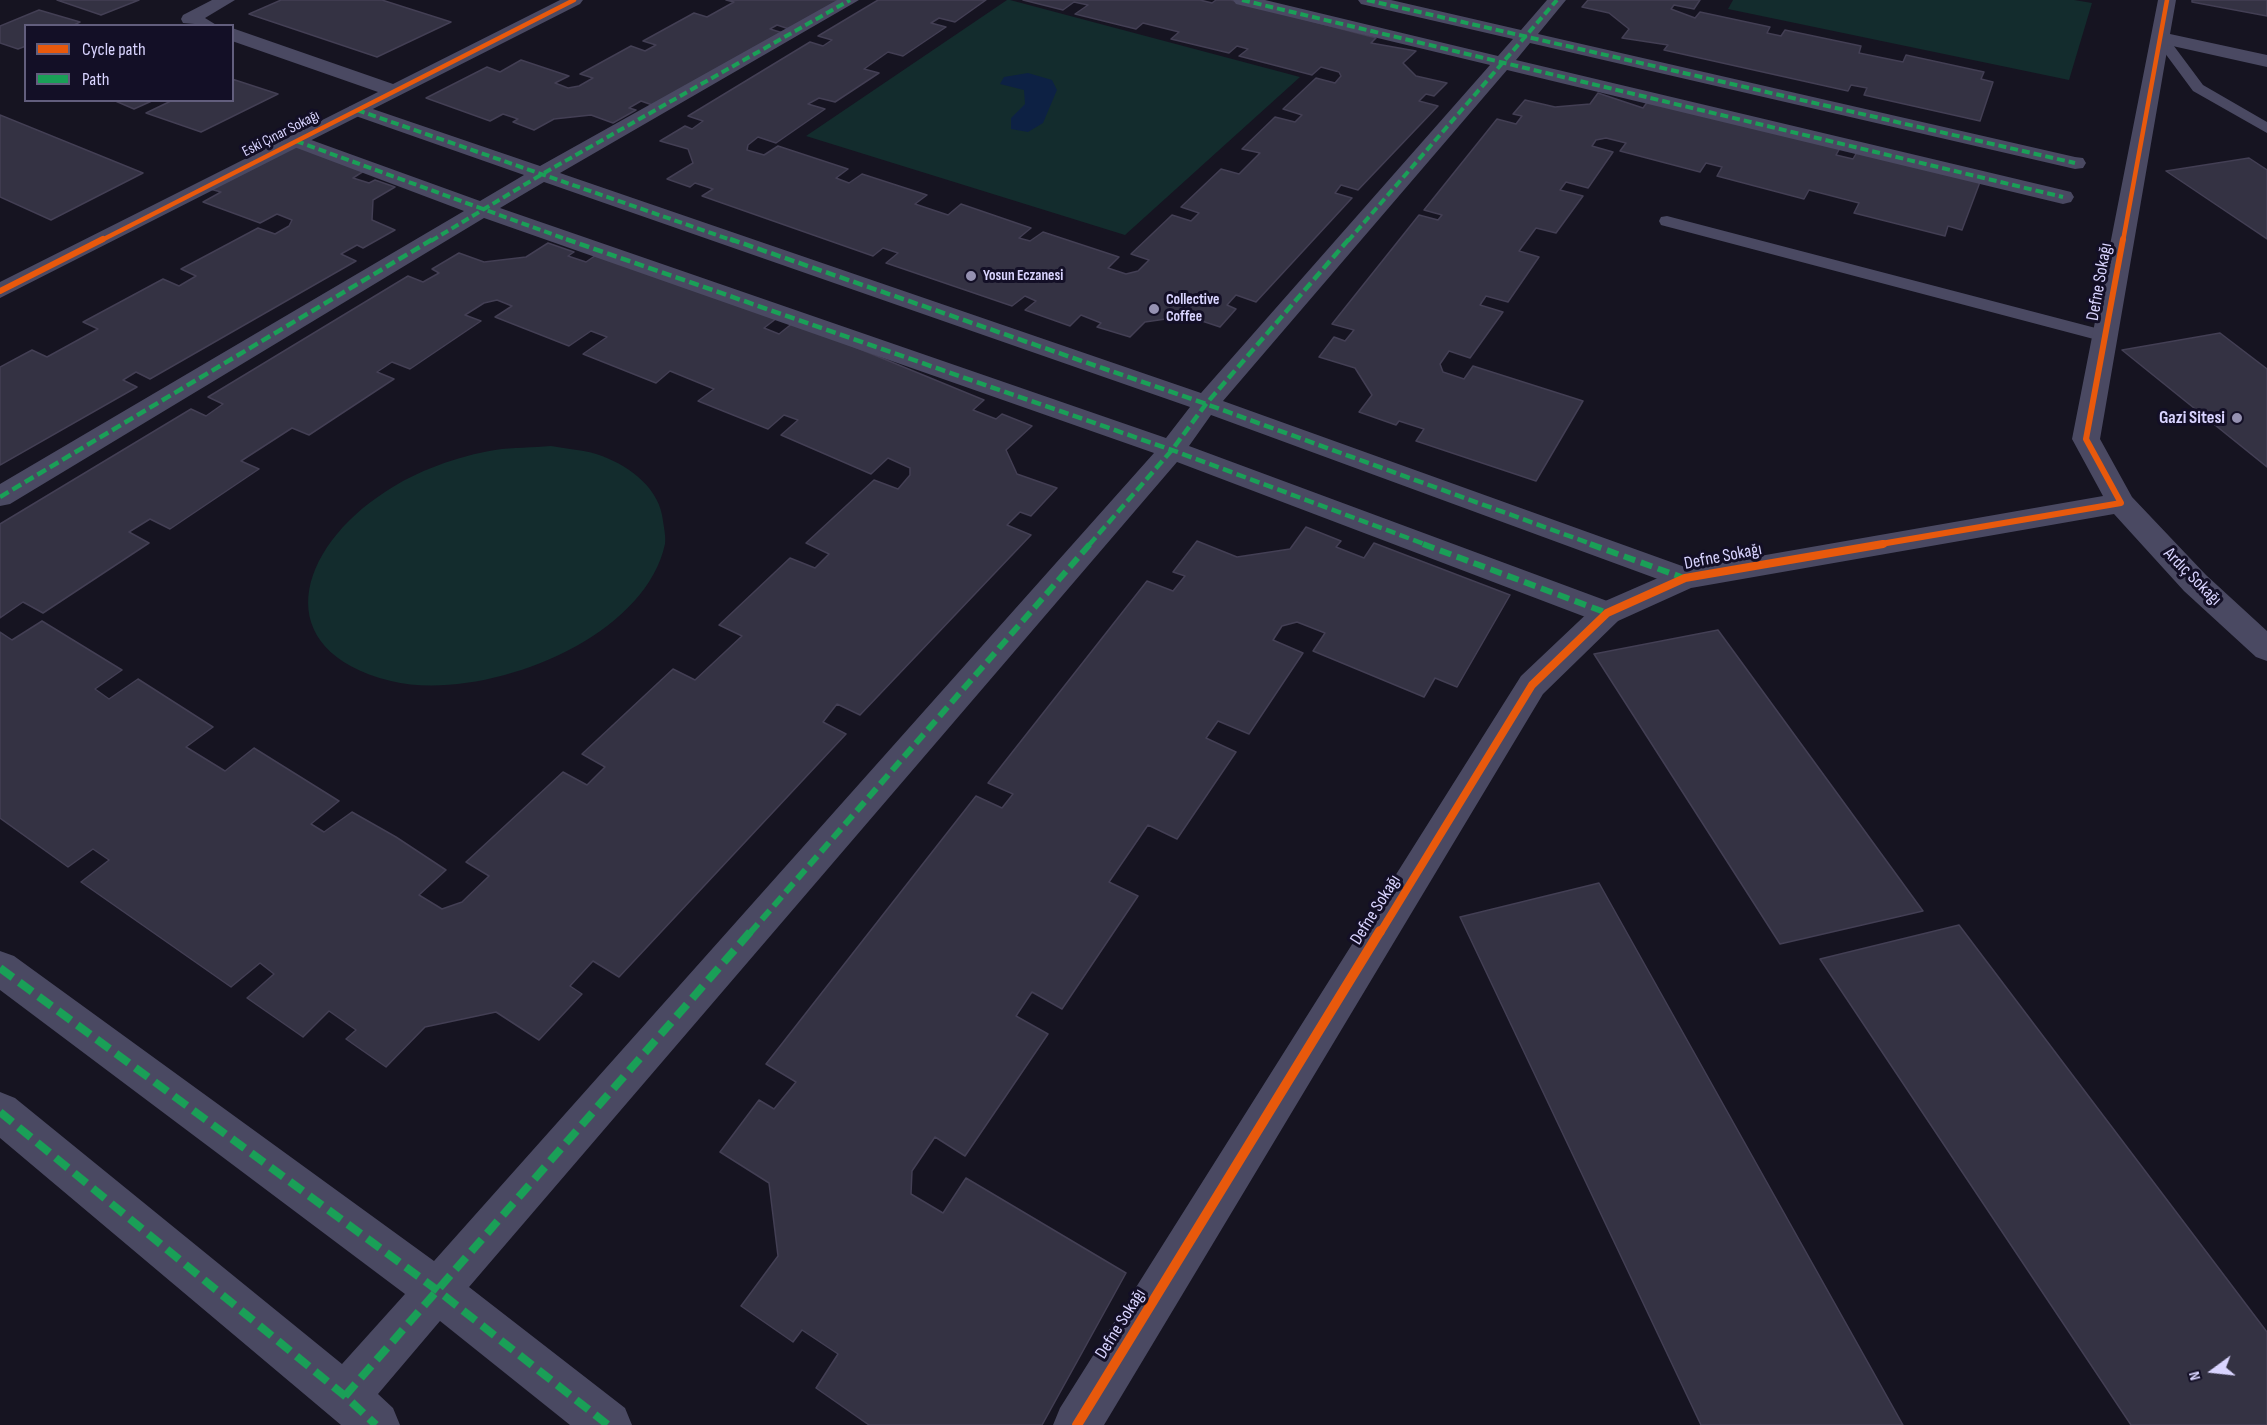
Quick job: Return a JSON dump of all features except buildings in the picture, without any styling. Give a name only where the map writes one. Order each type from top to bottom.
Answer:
[{"type":"street","points":[[204,24],[190,19],[226,0]]},
{"type":"street","name":"Eski Çınar Sokağı","points":[[0,291],[574,0]]},
{"type":"street","points":[[0,497],[544,173],[850,0]]},
{"type":"street","points":[[1242,0],[2063,197]]},
{"type":"street","points":[[1367,0],[2075,163]]},
{"type":"street","points":[[0,1112],[361,1411],[438,1290],[1173,450],[1206,404],[1557,0]]},
{"type":"street","name":"Defne Sokağı","points":[[1077,1425],[1532,686],[1607,613],[1685,578],[2121,503],[2086,439],[2167,0]]},
{"type":"street","points":[[234,35],[395,91]]},
{"type":"street","points":[[2160,38],[2267,61]]},
{"type":"street","points":[[357,110],[1206,404],[1685,578]]},
{"type":"street","points":[[296,141],[483,210],[1173,450],[1607,613]]},
{"type":"street","name":"Ardıç Sokağı","points":[[2121,503],[2194,583],[2267,649]]},
{"type":"street","points":[[0,968],[438,1290],[608,1425]]},
{"type":"lane","points":[[2160,38],[2198,88],[2267,128]]},
{"type":"lane","points":[[1666,221],[2105,336]]},
{"type":"green space","points":[[1007,0],[1300,77],[1125,235],[806,136]]},
{"type":"green space","points":[[1733,0],[2074,0],[2092,3],[2069,80],[1728,9]]},
{"type":"green space","points":[[551,446],[590,452],[623,466],[650,489],[661,509],[665,544],[651,579],[626,610],[593,636],[553,658],[511,673],[468,683],[427,685],[391,681],[351,666],[325,646],[311,622],[308,596],[316,568],[332,541],[355,515],[397,484],[438,465],[495,450]]},
{"type":"water","points":[[1028,73],[1052,80],[1057,90],[1043,123],[1028,132],[1011,129],[1011,118],[1025,104],[1024,90],[1000,84],[1004,77]]},
{"type":"marked path","points":[[0,497],[544,173],[850,0]]},
{"type":"marked path","points":[[1242,0],[2063,197]]},
{"type":"marked path","points":[[1367,0],[2075,163]]},
{"type":"marked path","points":[[345,1396],[1172,450],[1206,404],[1557,0]]},
{"type":"marked path","points":[[357,110],[1206,404],[1684,578]]},
{"type":"marked path","points":[[296,141],[483,210],[1172,450],[1607,613]]},
{"type":"marked path","points":[[0,968],[437,1290],[608,1425]]},
{"type":"marked path","points":[[0,1112],[345,1396],[376,1425]]},
{"type":"cycle path","points":[[0,291],[574,0]]},
{"type":"cycle path","points":[[1077,1425],[1532,685],[1607,613],[1685,578],[2121,503],[2086,439],[2167,0]]},
{"type":"place","name":"Yosun Eczanesi","points":[[971,276]]},
{"type":"place","name":"Collective Coffee","points":[[1154,309]]},
{"type":"place","name":"Gazi Sitesi","points":[[2237,418]]}]
